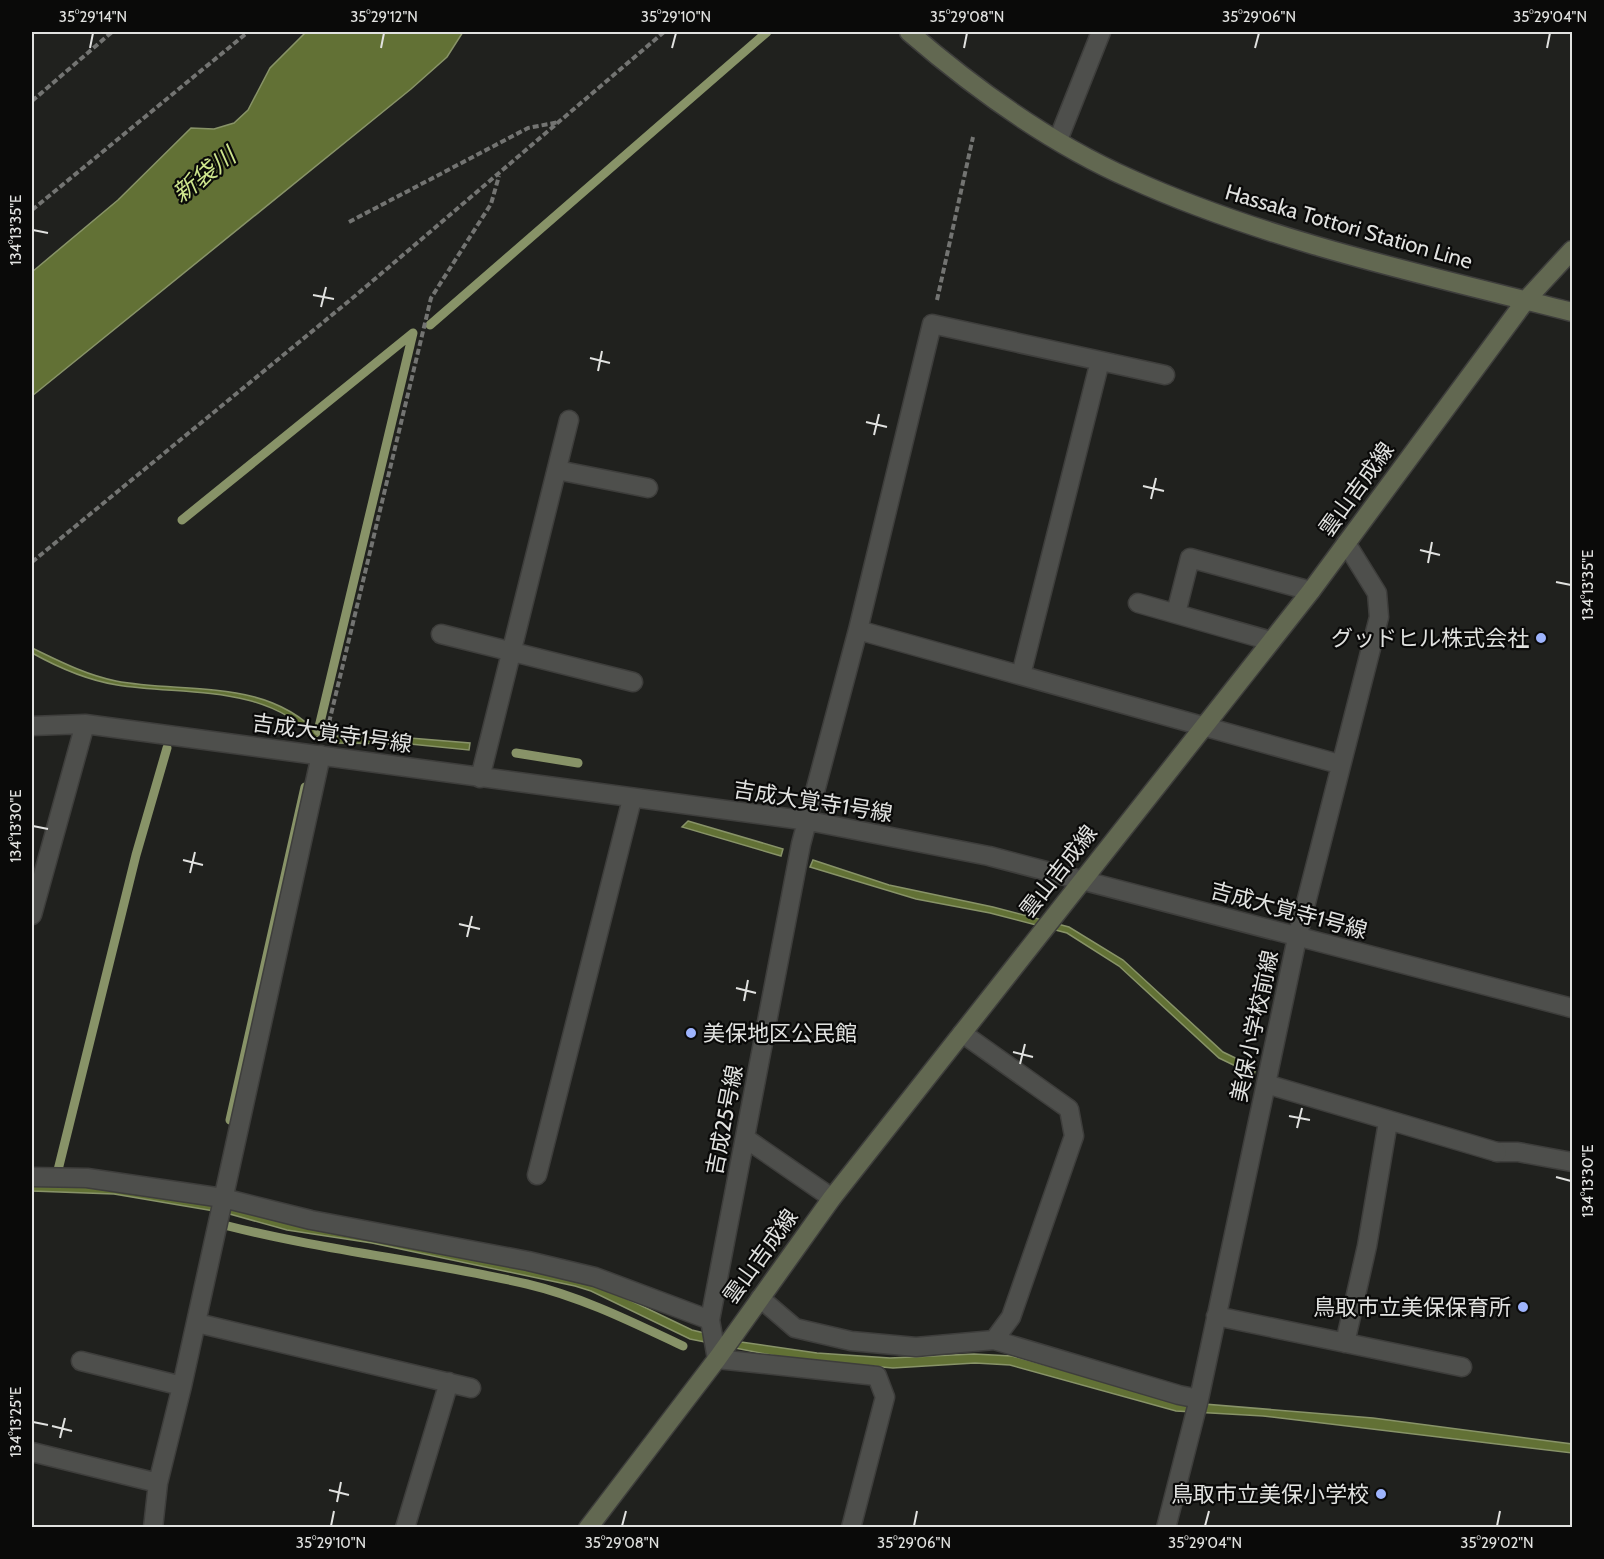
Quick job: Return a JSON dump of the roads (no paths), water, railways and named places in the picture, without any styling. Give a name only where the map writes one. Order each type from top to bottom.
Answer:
[{"type":"street","name":"Hassaka Tottori Station Line","points":[[909,32],[1005,106],[1058,140],[1130,179],[1247,226],[1572,312]]},
{"type":"street","points":[[1058,140],[1101,32]]},
{"type":"street","name":"雲山吉成線","points":[[594,1525],[832,1198],[1311,591],[1526,300],[1572,250]]},
{"type":"street","name":"吉成25号線","points":[[717,1359],[710,1320],[801,844],[809,821],[858,630],[932,324],[1100,361]]},
{"type":"street","points":[[1021,675],[1100,361],[1165,375]]},
{"type":"street","points":[[480,778],[569,420]]},
{"type":"street","points":[[557,470],[648,488]]},
{"type":"street","name":"美保小学校前線","points":[[1166,1527],[1199,1399],[1297,938],[1339,764],[1379,617],[1377,593],[1346,543]]},
{"type":"street","points":[[1176,613],[1190,558],[1311,591]]},
{"type":"street","points":[[1138,603],[1271,641]]},
{"type":"street","points":[[858,630],[1339,764]]},
{"type":"street","points":[[441,634],[633,682]]},
{"type":"street","points":[[32,915],[85,724]]},
{"type":"street","name":"吉成大覚寺1号線","points":[[32,726],[85,724],[809,821],[989,856],[1572,1008]]},
{"type":"street","points":[[153,1527],[158,1482],[197,1323],[321,755]]},
{"type":"street","points":[[537,1175],[632,799]]},
{"type":"street","points":[[962,1032],[1069,1109],[1074,1136],[1011,1317],[994,1340]]},
{"type":"street","points":[[1266,1084],[1388,1122],[1497,1152],[1518,1152],[1572,1162]]},
{"type":"street","points":[[1345,1343],[1367,1246],[1388,1122]]},
{"type":"street","points":[[745,1138],[832,1198]]},
{"type":"street","points":[[32,1177],[87,1178],[223,1198],[311,1220],[395,1234],[572,1270],[710,1320]]},
{"type":"street","points":[[760,1298],[795,1328],[851,1341],[916,1347],[994,1340],[1199,1399]]},
{"type":"street","points":[[1216,1316],[1462,1368]]},
{"type":"street","points":[[197,1323],[471,1388]]},
{"type":"street","points":[[717,1359],[877,1376],[885,1397],[851,1527]]},
{"type":"street","points":[[81,1361],[182,1386]]},
{"type":"street","points":[[405,1527],[449,1382]]},
{"type":"street","points":[[32,1452],[158,1482]]},
{"type":"water","name":"新袋川","points":[[306,32],[463,32],[447,57],[411,89],[32,396],[32,272],[118,200],[191,128],[214,129],[234,123],[248,110],[270,68]]},
{"type":"water","points":[[32,648],[83,671],[116,681],[224,691],[250,696],[275,704],[298,717],[319,735],[315,738],[294,720],[272,708],[247,700],[222,695],[117,685],[84,677],[32,653]]},
{"type":"water","points":[[334,736],[410,738],[470,743],[469,750],[410,744],[334,743]]},
{"type":"water","points":[[688,821],[783,849],[781,856],[682,827]]},
{"type":"water","points":[[813,860],[889,885],[993,907],[1069,927],[1123,960],[1223,1052],[1256,1068],[1254,1075],[1219,1058],[1119,966],[1067,933],[990,913],[916,899],[810,867]]},
{"type":"water","points":[[32,1182],[119,1186],[594,1283],[692,1330],[741,1342],[817,1353],[890,1358],[974,1354],[1012,1356],[1180,1402],[1373,1418],[1572,1444],[1572,1453],[1263,1416],[1176,1411],[1010,1365],[975,1363],[893,1368],[791,1359],[690,1339],[591,1291],[575,1286],[372,1243],[287,1230],[226,1213],[114,1194],[32,1191]]},
{"type":"waterway","points":[[430,325],[767,32]]},
{"type":"waterway","points":[[182,520],[413,333]]},
{"type":"waterway","points":[[318,731],[413,333]]},
{"type":"waterway","points":[[57,1174],[136,855],[167,748]]},
{"type":"waterway","points":[[516,753],[578,763]]},
{"type":"waterway","points":[[230,1120],[305,787]]},
{"type":"waterway","points":[[228,1226],[547,1289],[626,1319],[683,1346]]},
{"type":"place","name":"グッドヒル株式会社","points":[[1541,638]]},
{"type":"place","name":"美保地区公民館","points":[[691,1033]]},
{"type":"place","name":"鳥取市立美保保育所","points":[[1523,1307]]},
{"type":"place","name":"鳥取市立美保小学校","points":[[1381,1494]]}]
